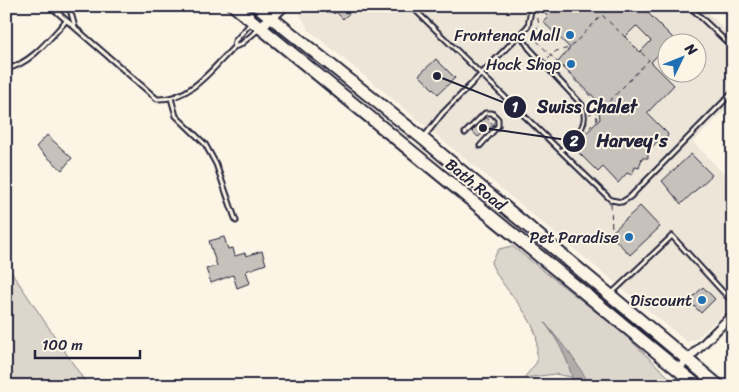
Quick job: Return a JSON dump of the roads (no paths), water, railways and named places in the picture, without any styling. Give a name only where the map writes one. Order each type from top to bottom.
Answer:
[{"type":"main road","name":"Bath Road","points":[[234,6],[698,386]]},
{"type":"main road","points":[[256,25],[272,18],[283,6]]},
{"type":"main road","name":"Bath Road","points":[[262,8],[422,138],[720,386]]},
{"type":"street","points":[[678,369],[733,314]]},
{"type":"lane","points":[[50,6],[157,99],[171,98],[190,91],[234,47],[240,45],[256,25],[262,8]]},
{"type":"lane","points":[[69,6],[76,29]]},
{"type":"lane","points":[[411,6],[611,200],[622,202],[630,196],[733,92]]},
{"type":"lane","points":[[422,138],[442,114],[531,21],[531,10],[528,6]]},
{"type":"lane","points":[[689,6],[733,48]]},
{"type":"lane","points":[[6,69],[43,47],[66,21]]},
{"type":"lane","points":[[234,47],[235,41],[256,25]]},
{"type":"lane","points":[[520,34],[543,63],[582,105],[586,115],[584,125],[561,150]]},
{"type":"lane","points":[[171,98],[176,116],[205,144],[216,164],[236,221]]},
{"type":"lane","points":[[465,133],[485,113],[492,113],[498,119],[498,126],[480,146]]},
{"type":"lane","points":[[609,295],[672,236],[733,303]]},
{"type":"railway","points":[[722,6],[733,16]]},
{"type":"place","name":"Frontenac Mall","points":[[570,35]]},
{"type":"place","name":"Hock Shop","points":[[571,64]]},
{"type":"place","name":"Swiss Chalet","points":[[437,76]]},
{"type":"place","name":"Harvey's","points":[[483,128]]},
{"type":"place","name":"Pet Paradise","points":[[629,237]]},
{"type":"place","name":"Discount","points":[[702,300]]}]
